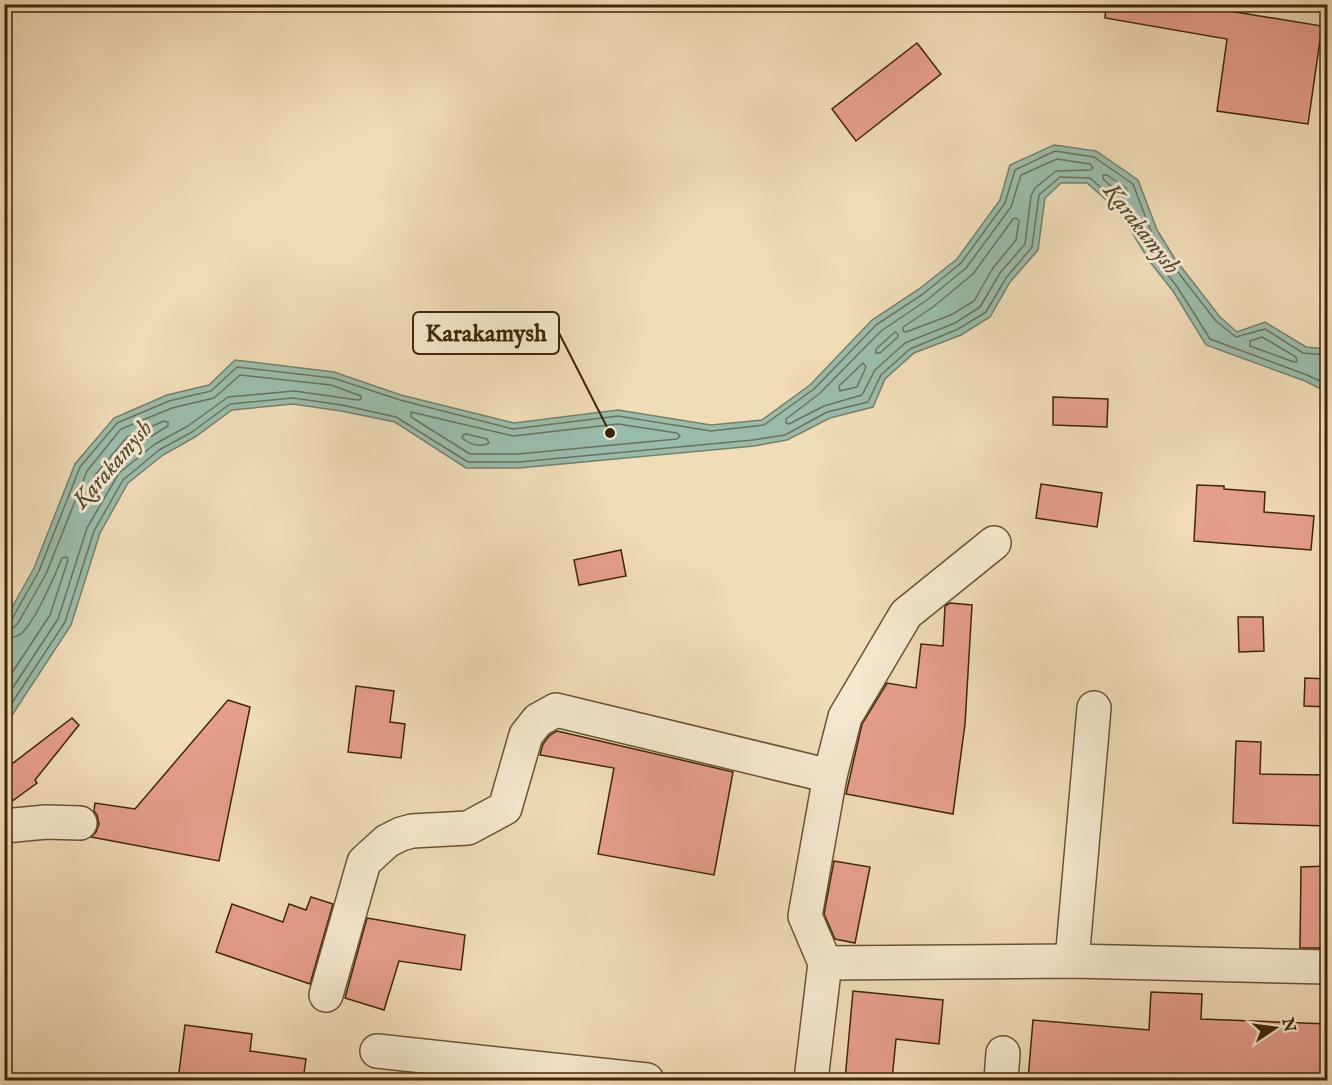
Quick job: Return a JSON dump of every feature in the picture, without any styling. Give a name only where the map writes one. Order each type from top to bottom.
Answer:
[{"type":"lane","points":[[811,1080],[825,963],[805,916],[830,776],[845,717],[906,614],[994,543]]},
{"type":"lane","points":[[1072,961],[1094,708]]},
{"type":"lane","points":[[326,995],[364,862],[387,841],[401,834],[412,831],[468,828],[505,808],[526,735],[538,720],[556,710],[830,776]]},
{"type":"lane","points":[[4,826],[46,822],[80,823]]},
{"type":"lane","points":[[825,963],[1072,961],[1328,967]]},
{"type":"lane","points":[[377,1051],[647,1080]]},
{"type":"water","points":[[1054,145],[1096,151],[1138,180],[1157,230],[1175,259],[1220,317],[1237,332],[1265,322],[1306,347],[1327,349],[1327,392],[1305,381],[1206,345],[1119,211],[1087,183],[1061,183],[1045,198],[1038,250],[1010,282],[990,317],[961,335],[914,353],[885,379],[873,407],[830,418],[787,440],[754,446],[519,468],[466,468],[395,422],[293,404],[232,410],[195,437],[163,455],[128,483],[100,533],[71,625],[5,726],[5,620],[34,568],[75,464],[114,418],[167,395],[209,385],[235,360],[334,372],[401,395],[514,423],[618,410],[711,425],[762,420],[810,385],[872,320],[919,289],[957,259],[1000,200],[1010,165]]},
{"type":"building","points":[[1106,4],[1186,4],[1322,26],[1308,124],[1217,111],[1227,39],[1105,18]]},
{"type":"building","points":[[917,43],[941,74],[856,141],[832,109]]},
{"type":"building","points":[[1053,397],[1108,399],[1107,427],[1053,425]]},
{"type":"building","points":[[1041,484],[1102,493],[1097,527],[1036,518]]},
{"type":"building","points":[[1197,485],[1265,492],[1264,512],[1314,516],[1311,550],[1194,541]]},
{"type":"building","points":[[621,550],[626,576],[579,585],[574,560]]},
{"type":"building","points":[[950,603],[972,605],[965,724],[953,814],[846,794],[862,724],[887,683],[916,688],[921,644],[943,646],[945,606]]},
{"type":"building","points":[[1238,617],[1263,617],[1264,651],[1239,652]]},
{"type":"building","points":[[1305,678],[1328,679],[1328,707],[1304,706]]},
{"type":"building","points":[[356,686],[394,691],[390,722],[405,724],[401,758],[348,752]]},
{"type":"building","points":[[228,700],[250,707],[219,861],[91,837],[99,824],[94,811],[95,803],[135,809]]},
{"type":"building","points":[[72,718],[79,725],[35,780],[37,783],[4,807],[4,770]]},
{"type":"building","points":[[557,731],[733,772],[714,875],[598,854],[614,768],[540,755],[543,744],[550,735]]},
{"type":"building","points":[[1236,741],[1261,742],[1260,774],[1328,775],[1328,826],[1233,823]]},
{"type":"building","points":[[834,861],[870,867],[855,943],[835,939],[824,914]]},
{"type":"building","points":[[1328,866],[1328,948],[1300,948],[1301,867]]},
{"type":"building","points":[[311,897],[333,904],[310,984],[216,952],[232,904],[283,922],[289,904],[306,910]]},
{"type":"building","points":[[367,918],[465,935],[461,970],[399,961],[384,1010],[345,998]]},
{"type":"building","points":[[853,991],[943,1000],[939,1044],[896,1039],[892,1080],[845,1080]]},
{"type":"building","points":[[1151,992],[1202,994],[1201,1019],[1328,1024],[1328,1080],[1028,1080],[1033,1020],[1149,1030]]},
{"type":"building","points":[[185,1025],[252,1034],[250,1051],[306,1059],[303,1080],[178,1080]]},
{"type":"place","name":"Karakamysh","points":[[610,433]]}]
